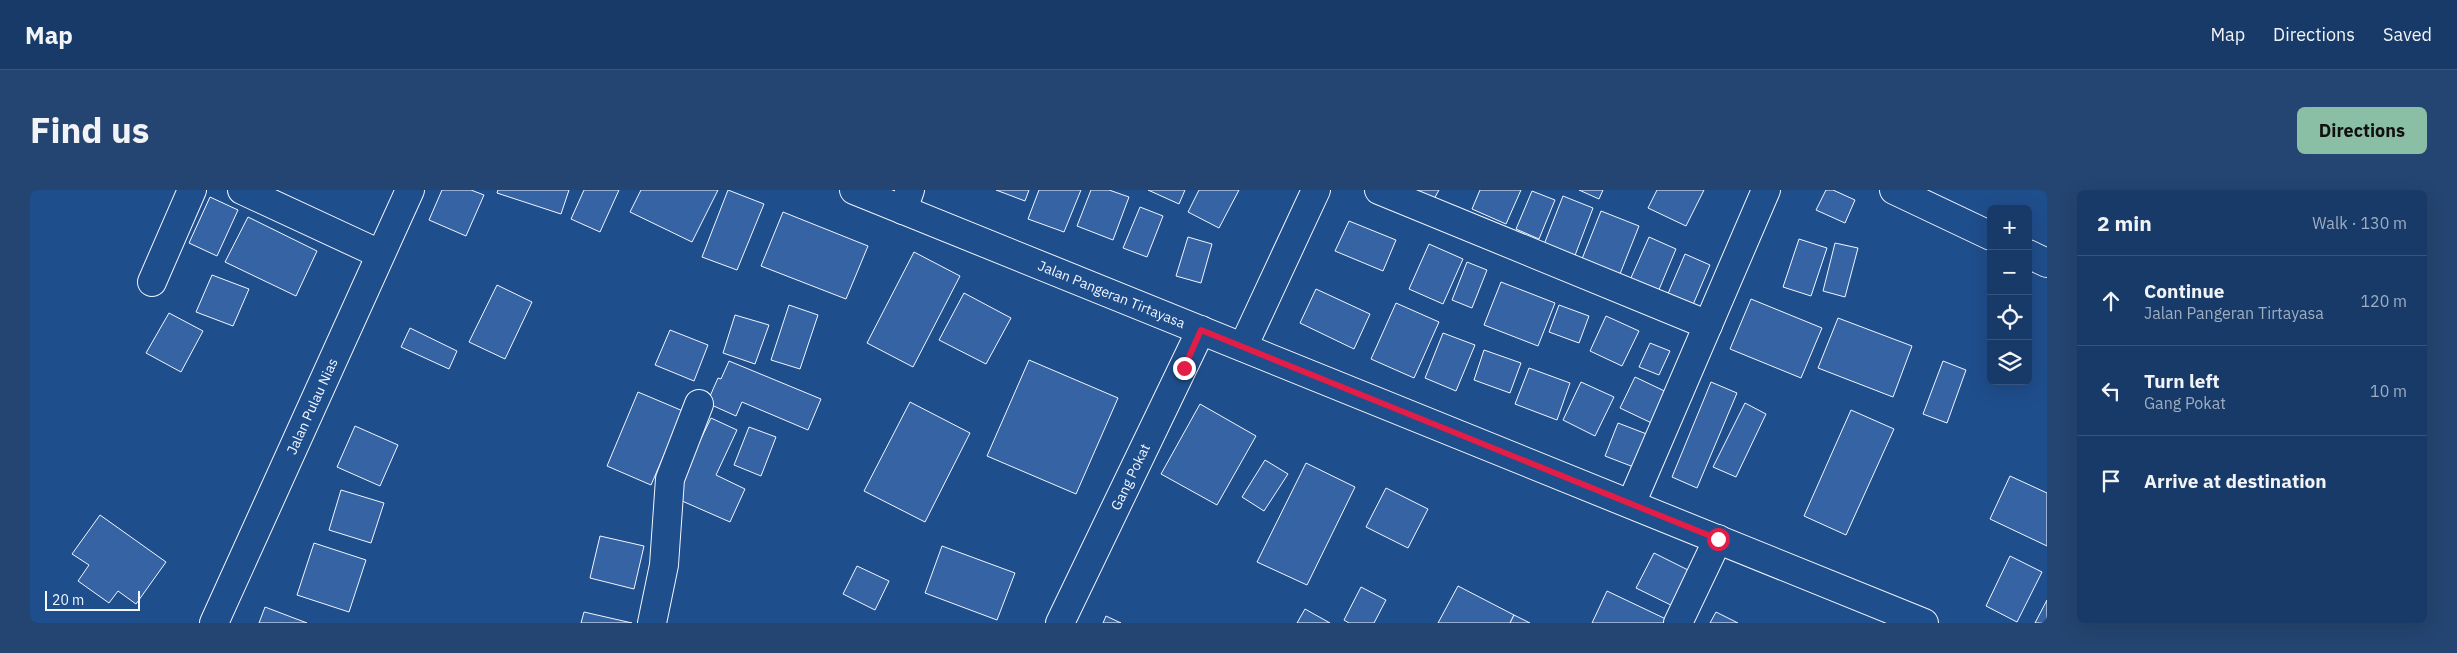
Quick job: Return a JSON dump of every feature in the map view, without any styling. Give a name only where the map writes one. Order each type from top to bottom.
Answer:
[{"type":"street","points":[[152,282],[192,190]]},
{"type":"street","points":[[242,190],[380,254]]},
{"type":"street","name":"Jalan Pulau Nias","points":[[214,623],[410,190]]},
{"type":"street","name":"Jalan Pangeran Tirtayasa","points":[[854,190],[906,200],[1201,330],[1924,623]]},
{"type":"street","points":[[1243,347],[1316,190]]},
{"type":"street","points":[[1379,190],[1708,325]]},
{"type":"street","points":[[1894,190],[1987,234]]},
{"type":"street","points":[[1631,504],[1763,191]]},
{"type":"street","points":[[2032,256],[2047,263]]},
{"type":"street","name":"Gang Pokat","points":[[1060,623],[1201,330]]},
{"type":"street","points":[[652,623],[664,565],[670,479],[699,404]]},
{"type":"street","points":[[1678,623],[1718,539]]},
{"type":"building","points":[[442,190],[471,190],[484,195],[466,236],[429,220]]},
{"type":"building","points":[[498,190],[569,190],[561,214],[497,193]]},
{"type":"building","points":[[584,190],[619,190],[600,232],[571,219]]},
{"type":"building","points":[[641,190],[718,190],[692,242],[630,212]]},
{"type":"building","points":[[728,190],[764,204],[737,270],[702,257]]},
{"type":"building","points":[[996,190],[1029,190],[1025,201]]},
{"type":"building","points":[[1039,190],[1081,190],[1064,232],[1028,219]]},
{"type":"building","points":[[1091,190],[1109,190],[1129,197],[1113,240],[1077,226]]},
{"type":"building","points":[[1148,190],[1185,190],[1179,204]]},
{"type":"building","points":[[1199,190],[1239,190],[1219,228],[1188,212]]},
{"type":"building","points":[[1415,190],[1439,190],[1434,199]]},
{"type":"building","points":[[1480,190],[1521,190],[1506,224],[1472,209]]},
{"type":"building","points":[[1579,190],[1603,190],[1599,199]]},
{"type":"building","points":[[1657,190],[1704,190],[1686,226],[1648,208]]},
{"type":"building","points":[[1826,190],[1833,190],[1855,200],[1845,223],[1816,210]]},
{"type":"building","points":[[1532,191],[1555,200],[1539,239],[1516,229]]},
{"type":"building","points":[[1563,196],[1593,208],[1574,258],[1543,247]]},
{"type":"building","points":[[210,197],[238,210],[217,256],[189,243]]},
{"type":"building","points":[[1140,207],[1163,216],[1147,257],[1123,248]]},
{"type":"building","points":[[1601,211],[1639,226],[1618,279],[1580,264]]},
{"type":"building","points":[[783,212],[868,246],[846,299],[761,266]]},
{"type":"building","points":[[248,217],[317,251],[296,296],[225,262]]},
{"type":"building","points":[[1349,221],[1396,240],[1383,271],[1335,251]]},
{"type":"building","points":[[1188,237],[1212,244],[1201,283],[1176,276]]},
{"type":"building","points":[[1649,237],[1676,249],[1658,292],[1630,280]]},
{"type":"building","points":[[1799,239],[1827,248],[1811,296],[1783,287]]},
{"type":"building","points":[[1835,243],[1858,248],[1845,297],[1823,291]]},
{"type":"building","points":[[1429,244],[1463,259],[1443,304],[1409,289]]},
{"type":"building","points":[[914,252],[960,276],[913,367],[867,343]]},
{"type":"building","points":[[1685,254],[1710,265],[1692,307],[1667,296]]},
{"type":"building","points":[[1467,262],[1487,270],[1472,308],[1452,300]]},
{"type":"building","points":[[212,275],[249,289],[233,326],[196,312]]},
{"type":"building","points":[[1501,282],[1555,303],[1538,346],[1484,325]]},
{"type":"building","points":[[497,285],[532,302],[505,359],[469,342]]},
{"type":"building","points":[[1316,289],[1370,314],[1354,349],[1300,323]]},
{"type":"building","points":[[964,293],[1011,318],[986,364],[939,340]]},
{"type":"building","points":[[1751,299],[1822,328],[1801,378],[1730,349]]},
{"type":"building","points":[[1396,303],[1439,322],[1414,378],[1371,359]]},
{"type":"building","points":[[789,305],[818,315],[800,369],[771,360]]},
{"type":"building","points":[[1559,305],[1589,316],[1579,343],[1549,332]]},
{"type":"building","points":[[169,313],[203,331],[181,372],[146,353]]},
{"type":"building","points":[[735,315],[769,325],[755,364],[723,353]]},
{"type":"building","points":[[1606,316],[1639,331],[1622,366],[1590,351]]},
{"type":"building","points":[[1838,318],[1912,346],[1893,397],[1818,368]]},
{"type":"building","points":[[410,328],[457,351],[449,369],[401,347]]},
{"type":"building","points":[[670,330],[708,345],[694,381],[655,365]]},
{"type":"building","points":[[1443,333],[1475,345],[1456,391],[1425,378]]},
{"type":"building","points":[[1650,343],[1670,351],[1659,375],[1639,367]]},
{"type":"building","points":[[1484,350],[1521,363],[1510,393],[1474,380]]},
{"type":"building","points":[[1029,360],[1118,398],[1076,494],[987,456]]},
{"type":"building","points":[[729,361],[821,399],[808,430],[742,402],[736,416],[707,403],[718,378],[721,379]]},
{"type":"building","points":[[1943,361],[1966,370],[1947,423],[1923,414]]},
{"type":"building","points":[[1529,368],[1570,383],[1557,420],[1515,404]]},
{"type":"building","points":[[1635,377],[1675,396],[1660,427],[1620,408]]},
{"type":"building","points":[[1581,382],[1614,397],[1595,436],[1563,420]]},
{"type":"building","points":[[1711,382],[1737,393],[1697,488],[1672,477]]},
{"type":"building","points":[[638,392],[683,411],[651,485],[607,466]]},
{"type":"building","points":[[910,402],[970,433],[925,522],[864,491]]},
{"type":"building","points":[[1745,403],[1766,414],[1736,477],[1713,467]]},
{"type":"building","points":[[1200,404],[1256,436],[1217,505],[1161,474]]},
{"type":"building","points":[[1851,410],[1894,429],[1846,535],[1804,516]]},
{"type":"building","points":[[711,418],[737,430],[716,475],[745,489],[730,522],[673,497]]},
{"type":"building","points":[[1618,423],[1657,438],[1644,471],[1605,456]]},
{"type":"building","points":[[355,426],[398,445],[380,486],[337,467]]},
{"type":"building","points":[[749,427],[776,437],[761,476],[734,465]]},
{"type":"building","points":[[1265,460],[1288,474],[1264,511],[1242,497]]},
{"type":"building","points":[[1306,463],[1355,487],[1307,585],[1257,562]]},
{"type":"building","points":[[2010,476],[2047,493],[2047,546],[1990,519]]},
{"type":"building","points":[[1386,488],[1428,509],[1408,548],[1366,527]]},
{"type":"building","points":[[341,490],[384,503],[371,543],[329,530]]},
{"type":"building","points":[[100,515],[166,562],[136,604],[118,591],[109,603],[78,581],[89,565],[72,554]]},
{"type":"building","points":[[600,536],[644,546],[634,589],[590,578]]},
{"type":"building","points":[[314,543],[366,560],[349,612],[297,595]]},
{"type":"building","points":[[942,546],[1015,573],[997,620],[925,593]]},
{"type":"building","points":[[1654,553],[1696,574],[1679,609],[1636,588]]},
{"type":"building","points":[[2010,556],[2042,572],[2017,622],[1986,606]]},
{"type":"building","points":[[857,566],[889,581],[875,610],[843,594]]},
{"type":"building","points":[[1458,586],[1514,615],[1510,623],[1438,623]]},
{"type":"building","points":[[1361,587],[1386,600],[1374,623],[1349,623],[1344,620]]},
{"type":"building","points":[[1607,591],[1668,620],[1667,623],[1592,623]]},
{"type":"building","points":[[2047,600],[2047,623],[2035,623]]},
{"type":"building","points":[[265,607],[307,623],[259,623]]},
{"type":"building","points":[[1305,609],[1330,623],[1297,623]]},
{"type":"building","points":[[584,612],[632,623],[581,623]]},
{"type":"building","points":[[1716,612],[1738,623],[1710,623]]},
{"type":"building","points":[[1514,615],[1530,623],[1510,623]]},
{"type":"building","points":[[1106,616],[1121,623],[1103,623]]},
{"type":"route","points":[[1184,368],[1201,330],[1718,539]]}]
